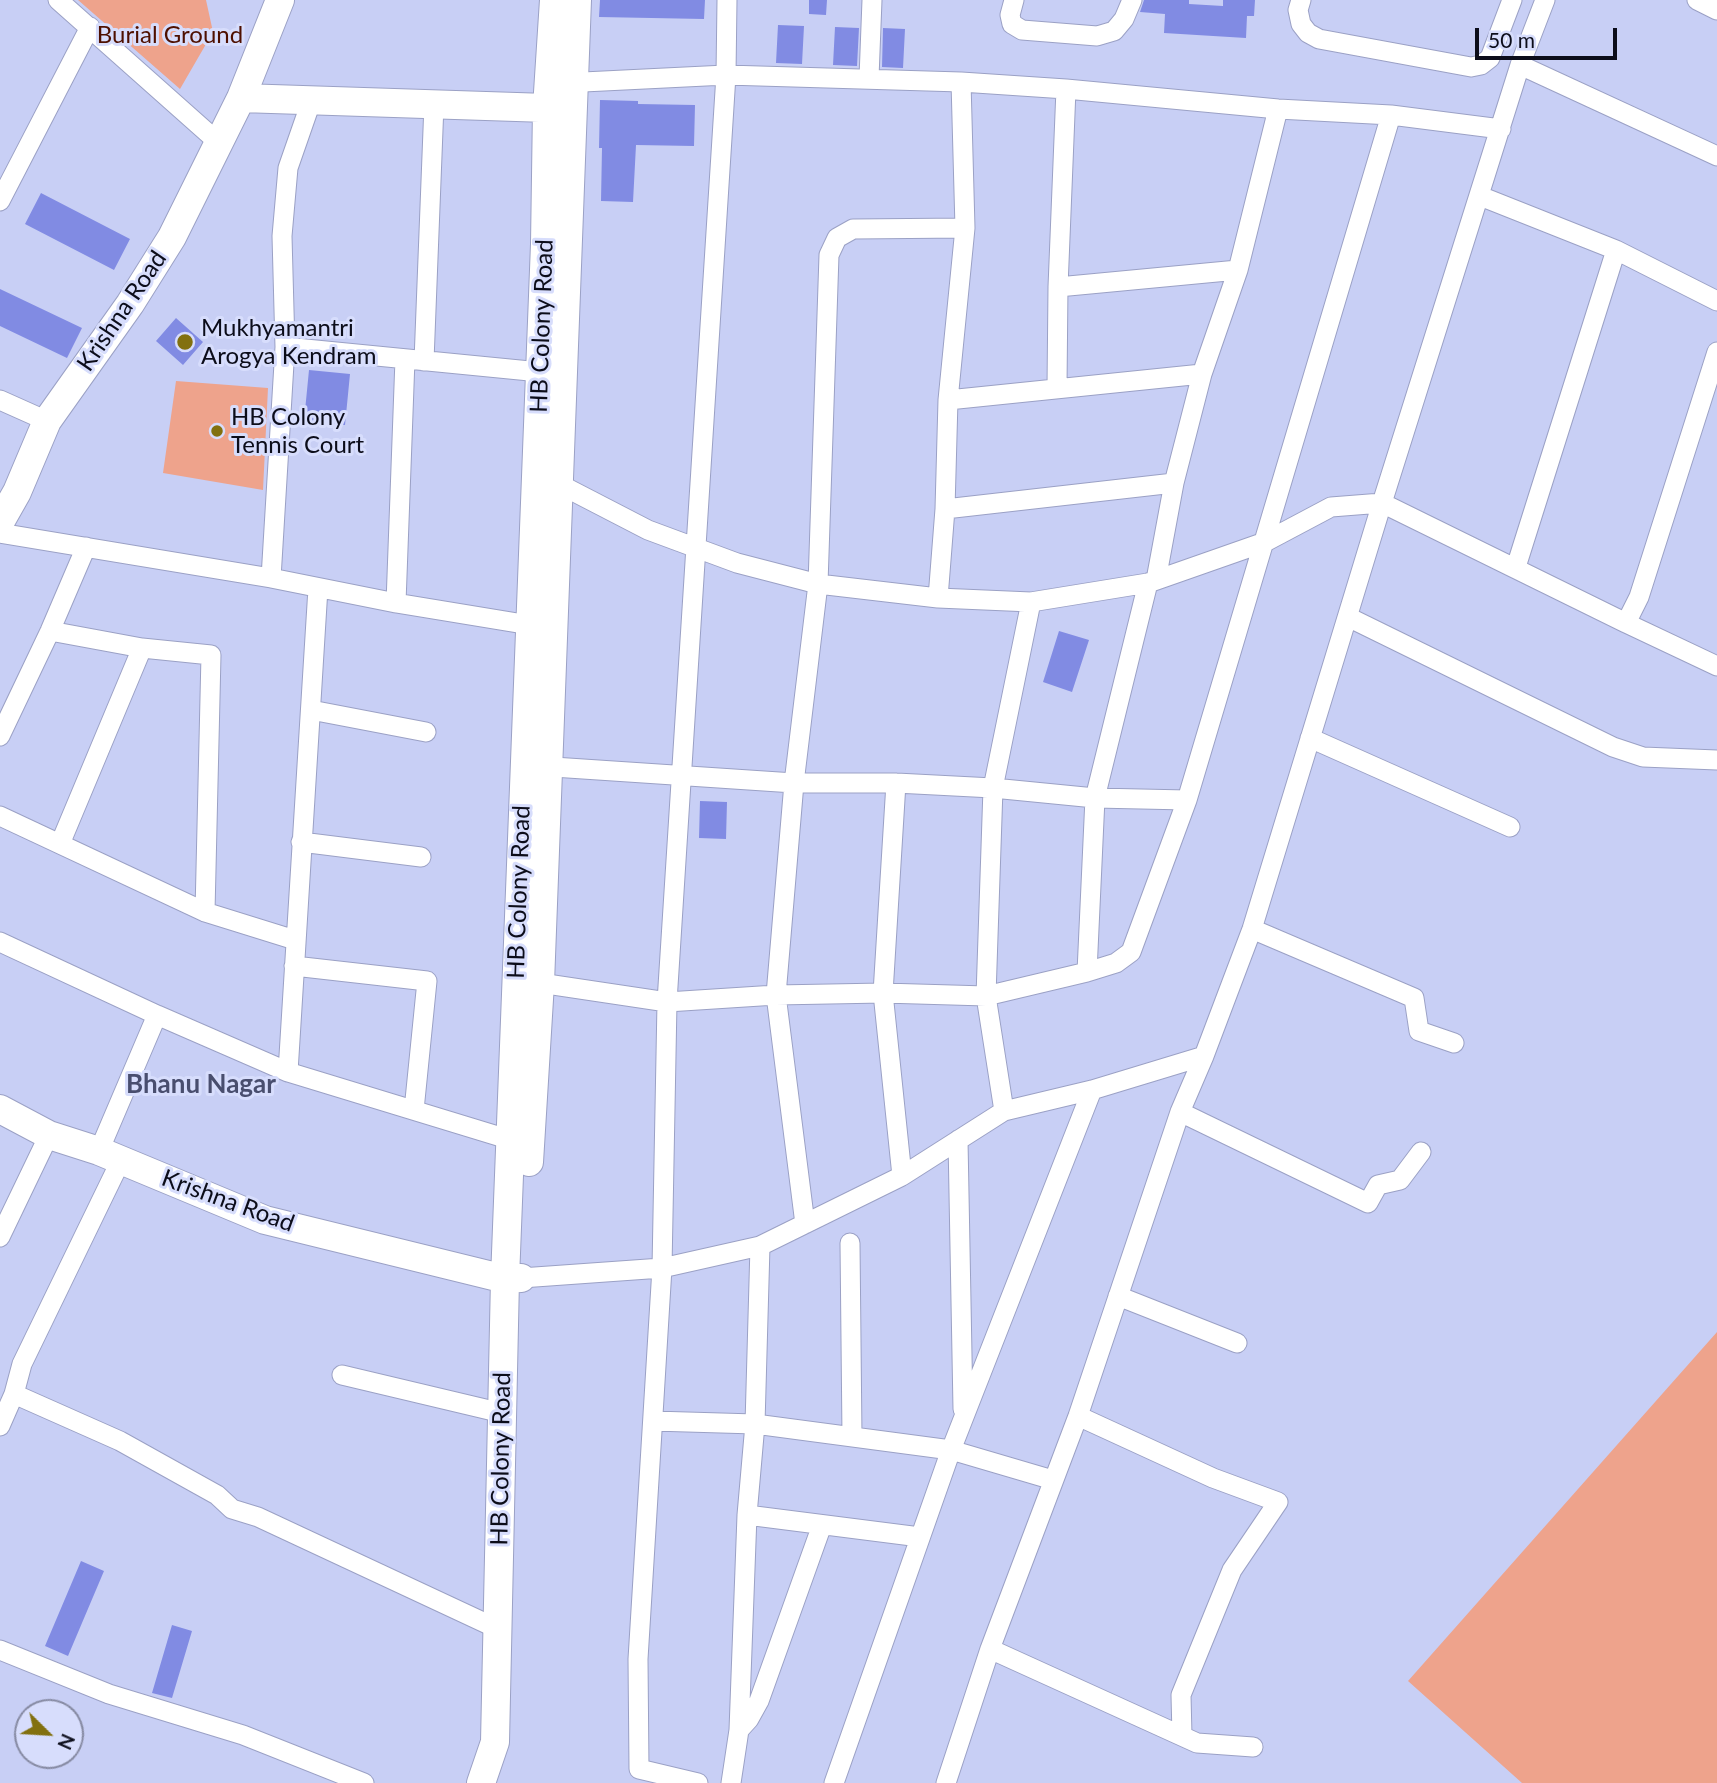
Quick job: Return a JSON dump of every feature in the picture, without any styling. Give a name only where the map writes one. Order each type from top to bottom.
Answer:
[{"type":"street","points":[[58,0],[219,143]]},
{"type":"street","name":"Krishna Road","points":[[0,522],[17,492],[47,421],[130,304],[172,237],[241,98],[280,0]]},
{"type":"street","name":"HB Colony Road","points":[[481,1783],[495,1742],[502,1413],[513,1278],[511,1140],[536,766],[542,627],[540,372],[556,92],[554,0]]},
{"type":"street","points":[[0,533],[542,627],[559,484],[556,92],[577,0]]},
{"type":"street","points":[[698,1783],[637,1776],[638,1659],[662,1268],[667,1002],[726,75],[727,0]]},
{"type":"street","points":[[869,78],[872,0]]},
{"type":"street","points":[[1014,0],[1010,15],[1012,24],[1022,30],[1097,36],[1114,31],[1124,19],[1132,0]]},
{"type":"street","points":[[1301,0],[1298,10],[1300,24],[1308,33],[1320,39],[1471,67],[1481,65],[1490,58],[1512,0]]},
{"type":"street","points":[[946,1783],[990,1649],[1077,1416],[1180,1112],[1205,1056],[1252,929],[1520,65],[1545,0]]},
{"type":"street","points":[[1697,0],[1717,10]]},
{"type":"street","points":[[0,201],[90,27]]},
{"type":"street","points":[[1520,65],[1717,156]]},
{"type":"street","points":[[241,98],[434,104],[726,75],[869,78],[1066,89],[1278,109],[1391,115],[1501,129]]},
{"type":"street","points":[[938,598],[946,509],[948,400],[965,228],[961,82]]},
{"type":"street","points":[[1056,387],[1066,89]]},
{"type":"street","points":[[271,578],[285,347],[282,236],[288,168],[312,99]]},
{"type":"street","points":[[396,603],[434,104]]},
{"type":"street","points":[[1087,972],[1095,798],[1152,582],[1202,374],[1238,270],[1278,109]]},
{"type":"street","points":[[540,983],[667,1002],[776,995],[883,993],[986,996],[1087,972],[1116,963],[1131,952],[1187,800],[1391,115]]},
{"type":"street","points":[[1480,196],[1616,250],[1717,300]]},
{"type":"street","points":[[805,1224],[776,995],[794,783],[818,584],[829,255],[837,238],[853,229],[965,228]]},
{"type":"street","points":[[1516,567],[1616,250]]},
{"type":"street","points":[[1058,287],[1238,270]]},
{"type":"street","points":[[285,347],[540,372]]},
{"type":"street","points":[[1626,623],[1639,597],[1717,352]]},
{"type":"street","points":[[948,400],[1202,374]]},
{"type":"street","points":[[0,400],[47,421]]},
{"type":"street","points":[[946,509],[1174,483]]},
{"type":"street","points":[[559,484],[648,530],[737,563],[818,584],[938,598],[1031,602],[1152,582],[1265,542],[1331,507],[1382,503],[1717,666]]},
{"type":"street","points":[[0,736],[86,547]]},
{"type":"street","points":[[288,1072],[318,588]]},
{"type":"street","points":[[1004,1111],[986,996],[993,788],[1031,602]]},
{"type":"street","points":[[1348,617],[1613,747],[1643,757],[1717,760]]},
{"type":"street","points":[[50,631],[142,648],[211,655],[205,912]]},
{"type":"street","points":[[60,845],[142,648]]},
{"type":"street","points":[[311,710],[426,732]]},
{"type":"street","points":[[1310,738],[1510,827]]},
{"type":"street","points":[[497,1783],[509,1745],[513,1278],[540,983],[536,766],[794,783],[896,783],[993,788],[1095,798],[1187,800]]},
{"type":"street","points":[[896,783],[883,993],[902,1176]]},
{"type":"street","points":[[0,816],[205,912],[295,940]]},
{"type":"street","points":[[301,842],[422,857]]},
{"type":"street","points":[[1252,929],[1414,998],[1419,1031],[1454,1043]]},
{"type":"street","points":[[0,942],[288,1072],[511,1140]]},
{"type":"street","points":[[294,966],[427,981],[414,1110]]},
{"type":"street","points":[[0,1426],[14,1394],[22,1364],[110,1156],[157,1015]]},
{"type":"street","points":[[513,1278],[662,1268],[760,1246],[902,1176],[1004,1111],[1092,1090],[1205,1056]]},
{"type":"street","points":[[834,1783],[951,1450],[1092,1090]]},
{"type":"street","name":"Krishna Road","points":[[0,1110],[49,1135],[110,1156],[265,1220],[513,1278]]},
{"type":"street","points":[[1180,1112],[1368,1203],[1378,1185],[1400,1180],[1421,1152]]},
{"type":"street","points":[[0,1237],[49,1135]]},
{"type":"street","points":[[958,1140],[963,1420]]},
{"type":"street","points":[[850,1243],[852,1437]]},
{"type":"street","points":[[731,1783],[739,1730],[747,1515],[755,1424],[760,1246]]},
{"type":"street","points":[[1118,1296],[1237,1343]]},
{"type":"street","points":[[342,1375],[502,1413]]},
{"type":"street","points":[[14,1394],[120,1441],[217,1495],[232,1509],[258,1517],[498,1629]]},
{"type":"street","points":[[1077,1416],[1213,1478],[1278,1502],[1232,1570],[1227,1582],[1181,1695],[1182,1736]]},
{"type":"street","points":[[653,1421],[755,1424],[951,1450],[1054,1480]]},
{"type":"street","points":[[747,1515],[920,1537]]},
{"type":"street","points":[[739,1730],[759,1701],[822,1525]]},
{"type":"street","points":[[990,1649],[1197,1743],[1253,1747]]},
{"type":"street","points":[[0,1650],[110,1694],[243,1735],[364,1783]]},
{"type":"green space","name":"Burial Ground","points":[[78,0],[206,0],[213,32],[180,89]]},
{"type":"green space","name":"HB Colony Tennis Court","points":[[176,381],[268,388],[263,490],[163,473]]},
{"type":"green space","points":[[1717,1332],[1717,1783],[1522,1783],[1408,1681]]},
{"type":"building","points":[[600,0],[705,0],[704,19],[599,17]]},
{"type":"building","points":[[809,0],[827,0],[826,15],[809,14]]},
{"type":"building","points":[[1144,0],[1189,0],[1189,4],[1223,6],[1223,0],[1255,0],[1254,16],[1247,16],[1246,38],[1164,33],[1165,14],[1140,12]]},
{"type":"building","points":[[778,25],[804,26],[802,64],[776,63]]},
{"type":"building","points":[[835,27],[859,28],[857,66],[833,65]]},
{"type":"building","points":[[883,28],[905,29],[903,68],[882,67]]},
{"type":"building","points":[[600,100],[695,105],[694,146],[636,145],[633,202],[601,201]]},
{"type":"building","points":[[41,193],[130,239],[114,270],[25,224]]},
{"type":"building","points":[[0,289],[82,328],[67,358],[0,326]]},
{"type":"building","points":[[176,318],[203,342],[183,365],[156,341]]},
{"type":"building","points":[[309,370],[350,374],[345,425],[304,421]]},
{"type":"building","points":[[1059,631],[1089,640],[1072,692],[1043,682]]},
{"type":"building","points":[[700,801],[727,802],[726,839],[699,838]]},
{"type":"building","points":[[81,1561],[104,1571],[68,1656],[45,1646]]},
{"type":"building","points":[[172,1625],[192,1631],[172,1698],[152,1693]]},
{"type":"place","name":"Mukhyamantri Arogya Kendram","points":[[185,342]]},
{"type":"place","name":"HB Colony Tennis Court","points":[[217,431]]},
{"type":"district","name":"Bhanu Nagar","points":[[201,1085]]}]
